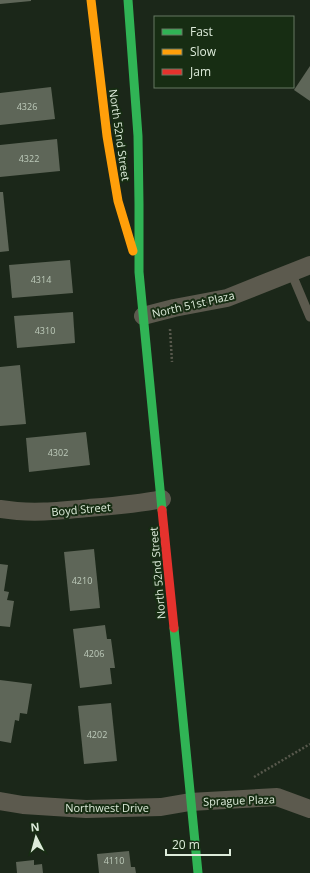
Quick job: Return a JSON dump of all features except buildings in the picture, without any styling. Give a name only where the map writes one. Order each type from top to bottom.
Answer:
[{"type":"main road","name":"North 52nd Street","points":[[91,0],[107,136],[118,202],[139,272]]},
{"type":"main road","name":"North 52nd Street","points":[[128,0],[140,213],[139,272],[198,873]]},
{"type":"street","name":"North 51st Plaza","points":[[143,316],[174,308],[227,298],[310,264]]},
{"type":"street","name":"Boyd Street","points":[[0,509],[10,511],[43,512],[143,503],[162,499]]},
{"type":"street","name":"Sprague Plaza","points":[[190,802],[277,797],[310,809]]},
{"type":"street","name":"Northwest Drive","points":[[0,801],[23,805],[86,810],[161,807],[190,802]]},
{"type":"lane","points":[[291,272],[310,317]]},
{"type":"path","points":[[251,779],[310,744]]},
{"type":"traffic: fast","points":[[128,0],[138,136],[139,272],[162,510]]},
{"type":"traffic: fast","points":[[174,628],[198,873]]},
{"type":"traffic: slow","points":[[91,0],[107,136],[118,201],[133,251]]},
{"type":"traffic: jam","points":[[162,510],[174,628]]}]
